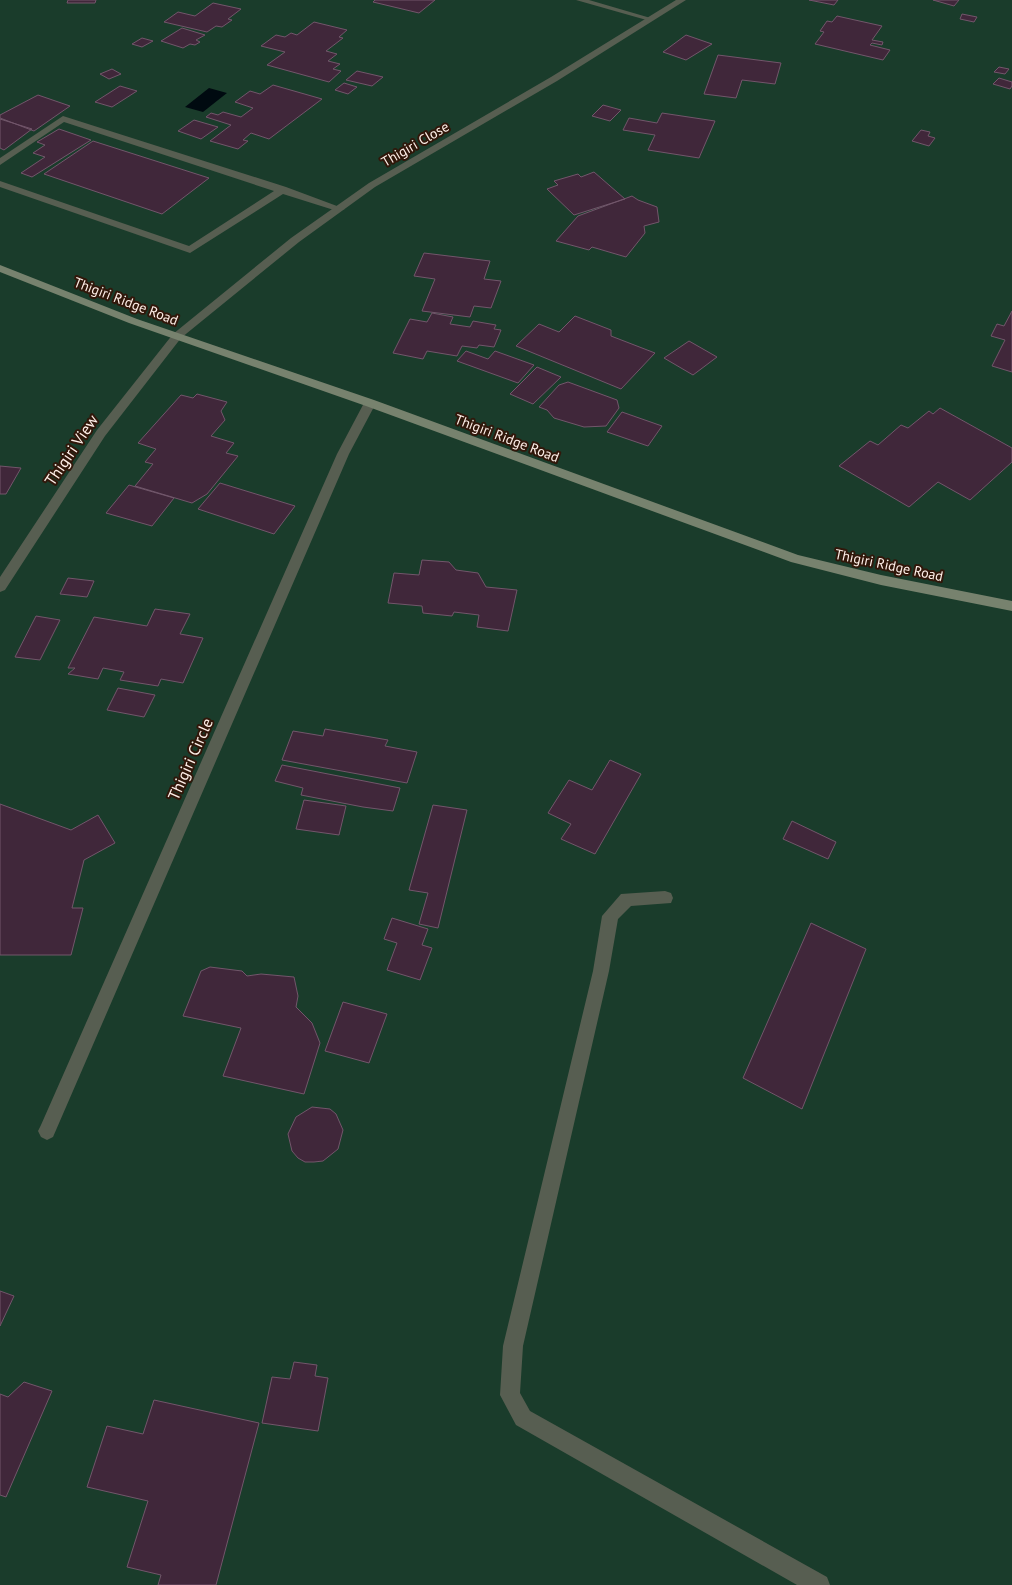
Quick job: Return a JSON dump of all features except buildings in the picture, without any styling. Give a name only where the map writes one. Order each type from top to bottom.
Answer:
[{"type":"street","points":[[580,0],[650,19]]},
{"type":"street","name":"Thigiri Close","points":[[177,336],[295,240],[372,185],[554,79],[682,0]]},
{"type":"street","points":[[0,162],[63,119],[283,188],[340,209]]},
{"type":"street","points":[[0,184],[190,250],[283,188]]},
{"type":"street","name":"Thigiri Ridge Road","points":[[0,268],[177,336],[370,402],[519,459],[796,559],[881,580],[1012,606]]},
{"type":"street","name":"Thigiri View","points":[[0,587],[101,433],[177,336]]},
{"type":"street","name":"Thigiri Circle","points":[[46,1131],[343,454],[370,402]]},
{"type":"street","points":[[665,898],[627,898],[610,916],[601,971],[513,1346],[510,1395],[523,1418],[820,1585]]},
{"type":"green space","points":[[0,0],[1012,0],[1012,1585],[0,1585]]},
{"type":"shaded area","points":[[209,88],[227,93],[203,112],[185,107]]}]
